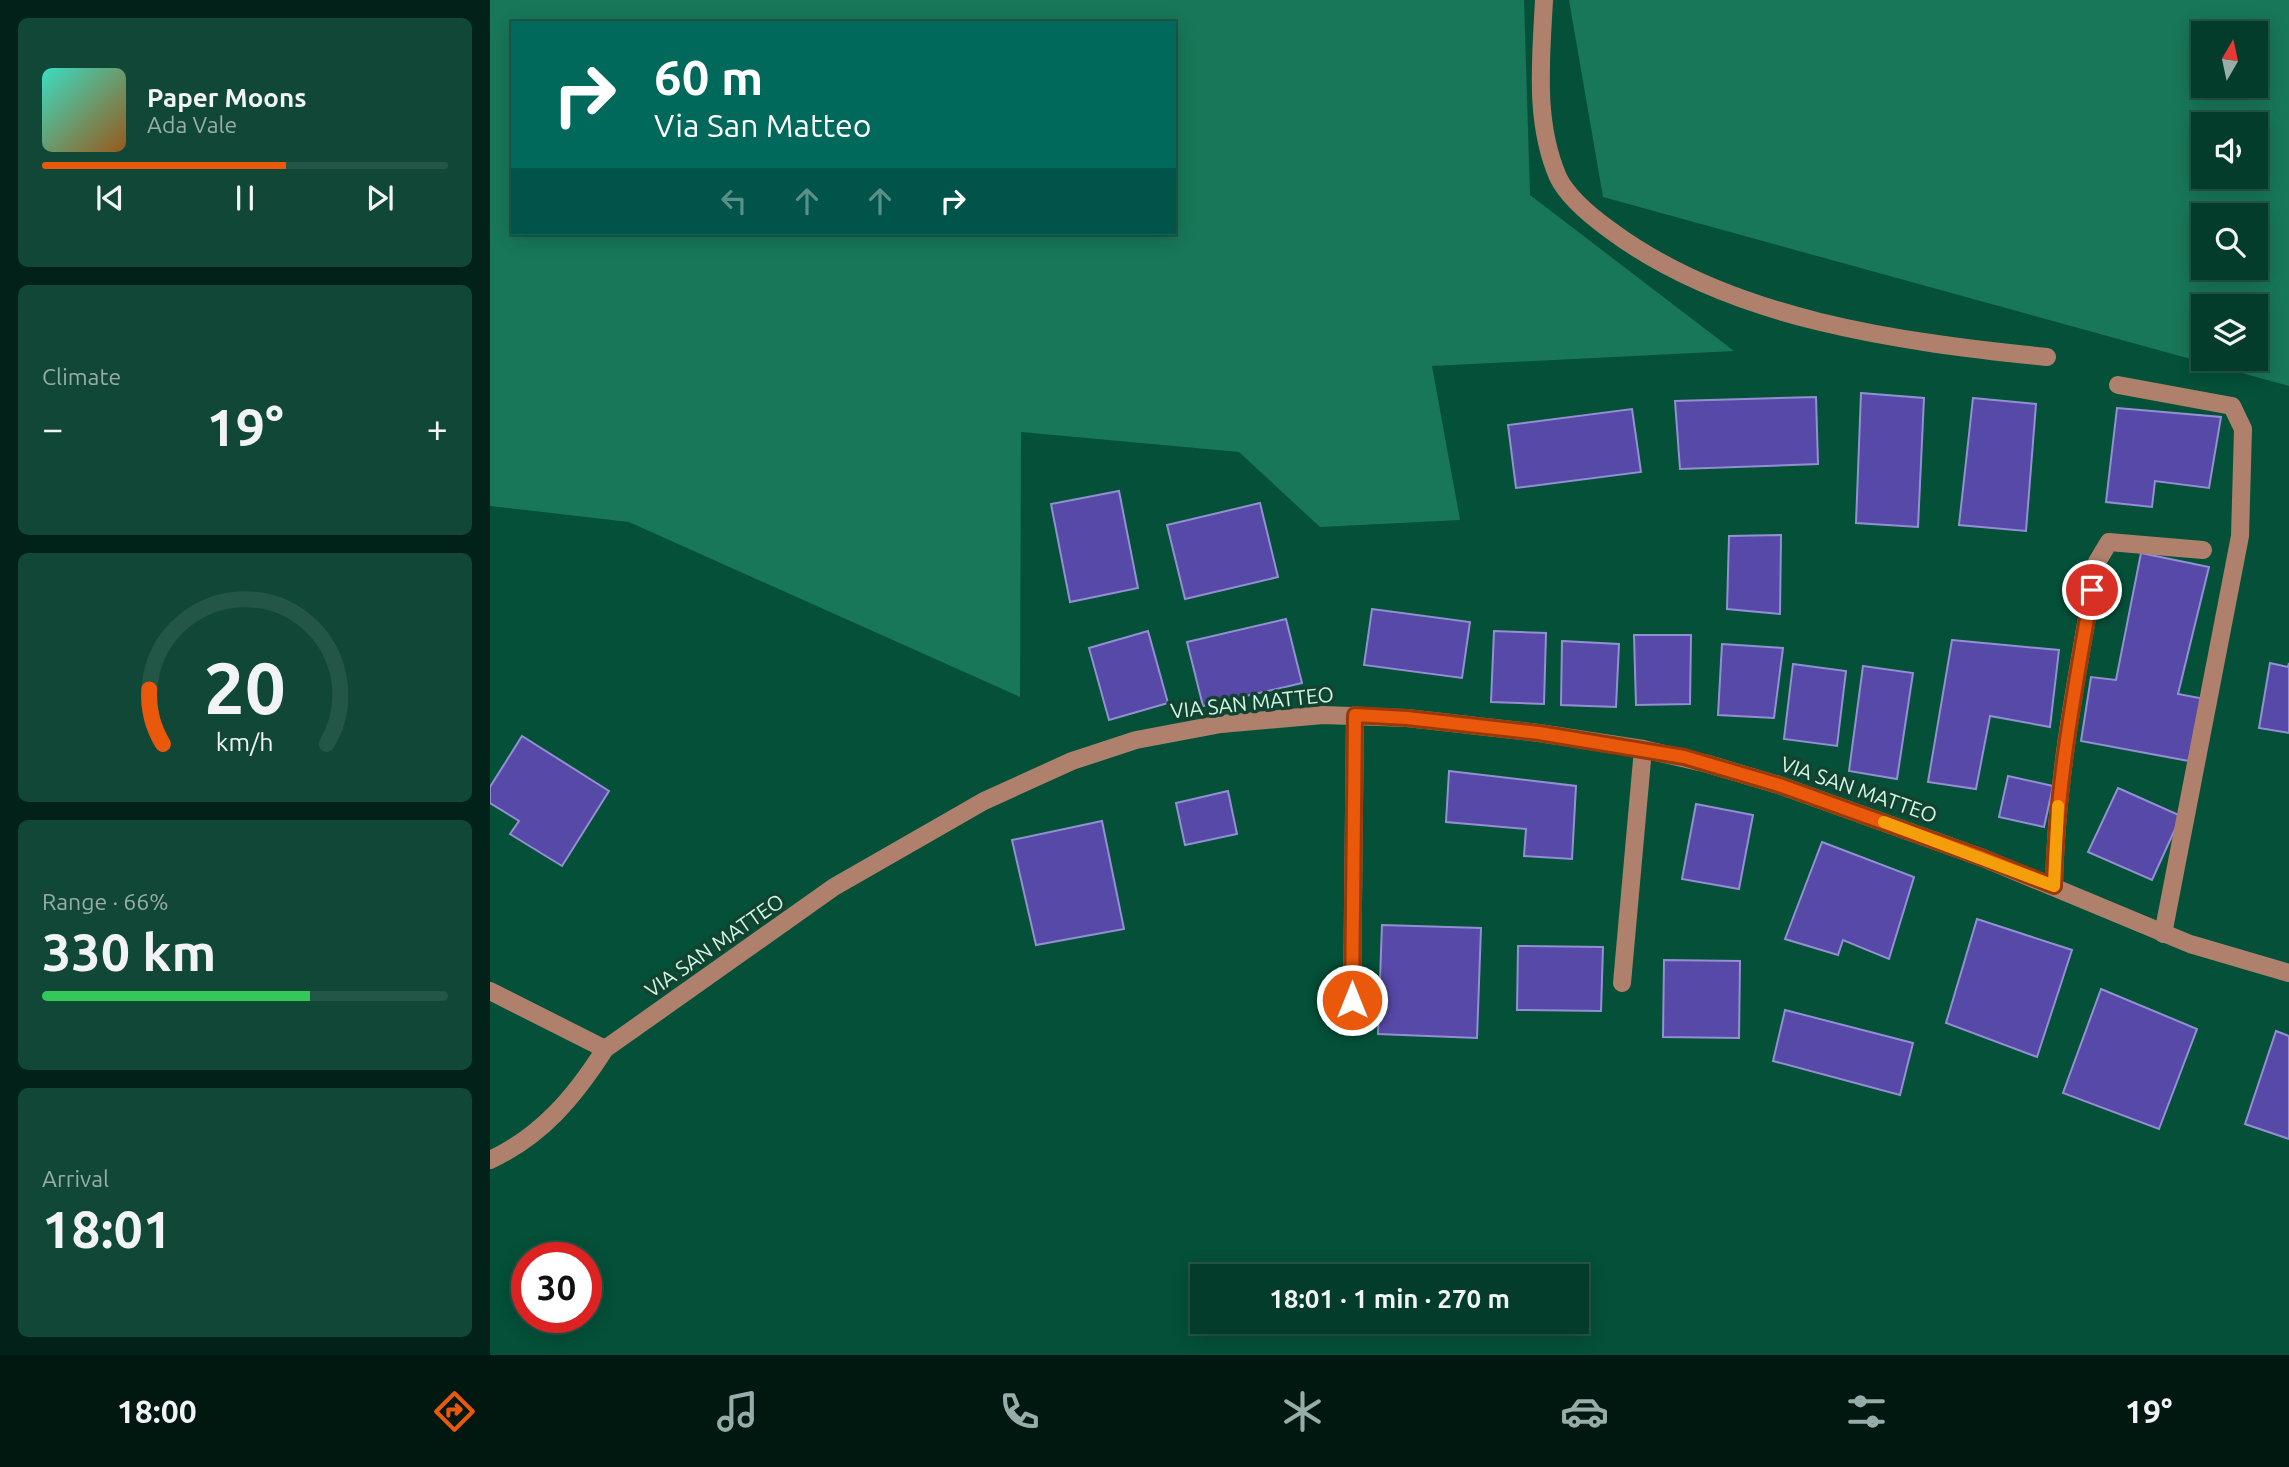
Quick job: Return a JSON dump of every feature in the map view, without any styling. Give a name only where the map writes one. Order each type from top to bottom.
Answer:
[{"type":"street","points":[[1544,0],[1540,74],[1546,142],[1560,181],[1597,221],[1655,260],[1732,294],[1817,320],[1927,344],[2047,357]]},
{"type":"street","points":[[2118,385],[2232,406],[2243,429],[2240,536],[2163,934]]},
{"type":"street","points":[[2054,886],[2055,835],[2063,755],[2097,562],[2109,542],[2203,550]]},
{"type":"street","points":[[1352,1000],[1355,715]]},
{"type":"street","name":"VIA SAN MATTEO","points":[[605,1049],[834,887],[984,801],[1072,761],[1136,740],[1221,724],[1289,717],[1355,715],[1407,718],[1539,733],[1643,749],[1708,764],[1779,785],[1970,853],[2163,934],[2223,955],[2289,973]]},
{"type":"street","points":[[1622,983],[1643,749]]},
{"type":"street","points":[[490,990],[605,1049],[576,1093],[554,1117],[520,1143],[490,1160]]},
{"type":"green space","points":[[490,0],[1524,0],[1530,195],[1734,351],[1432,366],[1460,520],[1320,527],[1239,452],[1021,432],[1020,697],[629,522],[490,506]]},
{"type":"green space","points":[[1569,0],[2289,0],[2289,386],[2235,371],[2268,371],[2268,294],[2191,294],[2191,359],[1603,197]]},
{"type":"building","points":[[1861,393],[1924,398],[1918,527],[1856,523]]},
{"type":"building","points":[[1816,397],[1818,464],[1680,469],[1675,401]]},
{"type":"building","points":[[1973,398],[2036,404],[2026,531],[1959,525]]},
{"type":"building","points":[[2117,408],[2221,417],[2209,488],[2155,481],[2152,507],[2106,502]]},
{"type":"building","points":[[1632,409],[1641,472],[1516,488],[1508,425]]},
{"type":"building","points":[[1119,491],[1138,588],[1070,602],[1051,504]]},
{"type":"building","points":[[1260,503],[1278,577],[1185,599],[1167,525]]},
{"type":"building","points":[[1781,535],[1780,614],[1727,609],[1729,536]]},
{"type":"building","points":[[2141,553],[2209,567],[2178,694],[2205,699],[2189,761],[2081,741],[2091,677],[2116,680]]},
{"type":"building","points":[[1372,609],[1470,622],[1462,678],[1364,665]]},
{"type":"building","points":[[1286,619],[1302,683],[1203,706],[1187,642]]},
{"type":"building","points":[[1148,631],[1168,703],[1109,720],[1089,648]]},
{"type":"building","points":[[1494,631],[1546,633],[1544,704],[1491,702]]},
{"type":"building","points":[[1634,635],[1691,635],[1690,704],[1636,705]]},
{"type":"building","points":[[1952,640],[2059,650],[2050,727],[1990,716],[1976,789],[1928,782]]},
{"type":"building","points":[[1562,641],[1619,644],[1616,707],[1561,705]]},
{"type":"building","points":[[1722,644],[1783,648],[1774,718],[1718,715]]},
{"type":"building","points":[[2270,663],[2288,667],[2289,663],[2289,733],[2259,728]]},
{"type":"building","points":[[1793,664],[1846,671],[1837,746],[1784,739]]},
{"type":"building","points":[[1863,666],[1913,673],[1897,779],[1849,771]]},
{"type":"building","points":[[522,736],[609,791],[562,866],[510,834],[519,821],[490,803],[490,787]]},
{"type":"building","points":[[1449,771],[1576,786],[1572,859],[1524,856],[1526,829],[1446,822]]},
{"type":"building","points":[[2008,776],[2053,786],[2044,827],[1999,817]]},
{"type":"building","points":[[2118,788],[2181,816],[2152,880],[2088,852]]},
{"type":"building","points":[[1228,791],[1237,834],[1185,845],[1176,803]]},
{"type":"building","points":[[1696,804],[1753,815],[1739,889],[1682,879]]},
{"type":"building","points":[[1102,821],[1124,929],[1036,945],[1012,840]]},
{"type":"building","points":[[1822,842],[1914,877],[1889,959],[1843,940],[1838,955],[1785,939]]},
{"type":"building","points":[[1977,919],[2072,950],[2037,1057],[1946,1023]]},
{"type":"building","points":[[1382,925],[1481,928],[1477,1038],[1378,1034]]},
{"type":"building","points":[[1518,946],[1603,947],[1601,1011],[1517,1010]]},
{"type":"building","points":[[1664,960],[1740,961],[1739,1038],[1663,1037]]},
{"type":"building","points":[[2101,989],[2197,1029],[2159,1129],[2063,1093]]},
{"type":"building","points":[[1785,1010],[1913,1043],[1900,1095],[1773,1061]]},
{"type":"building","points":[[2276,1031],[2289,1036],[2289,1139],[2245,1124]]},
{"type":"slow traffic","points":[[1884,822],[2054,886],[2058,806]]},
{"type":"route","points":[[1352,1000],[1355,715],[1539,733],[1684,757],[1779,785],[2054,886],[2055,835],[2063,755],[2092,590]]}]
